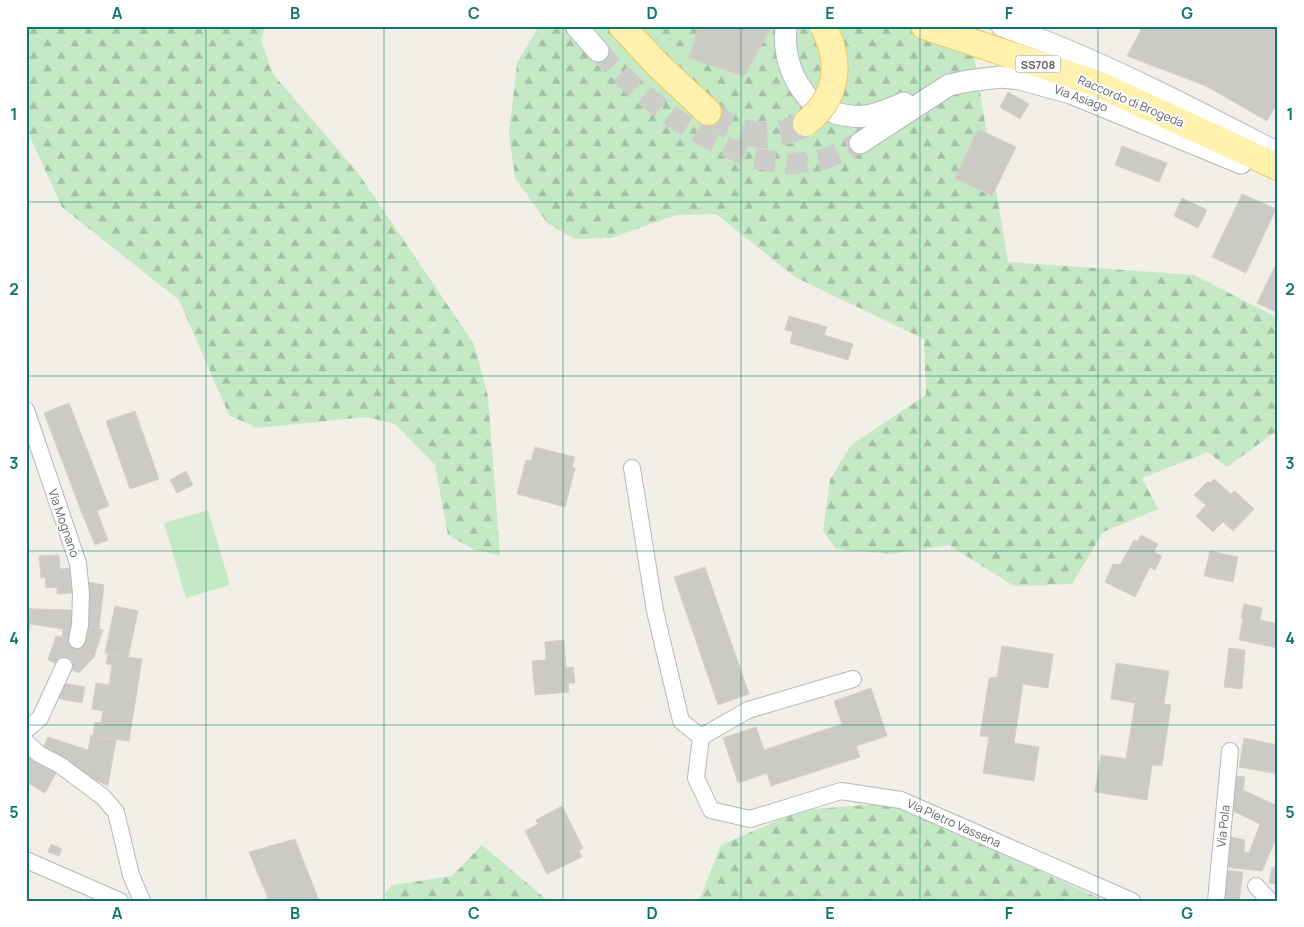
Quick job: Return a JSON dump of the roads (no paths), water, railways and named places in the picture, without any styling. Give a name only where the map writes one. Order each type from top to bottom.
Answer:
[{"type":"main road","points":[[622,26],[657,64],[708,112]]},
{"type":"main road","points":[[808,111],[813,117],[824,103],[835,75],[834,50],[823,26]]},
{"type":"main road","name":"Raccordo di Brogeda","points":[[924,26],[1098,84],[1278,167]]},
{"type":"street","points":[[576,26],[598,51]]},
{"type":"street","points":[[786,26],[787,54],[790,69],[801,90],[808,111]]},
{"type":"street","name":"SS708","points":[[1002,26],[1059,47],[1103,67],[1199,112],[1278,153]]},
{"type":"street","name":"Via Asiago","points":[[860,143],[949,85],[976,79],[1000,77],[1041,83],[1102,105],[1278,177]]},
{"type":"street","name":"SS708","points":[[835,113],[870,116],[908,102],[929,91],[949,85]]},
{"type":"street","name":"Via Mognano","points":[[26,410],[78,563],[81,593],[80,625],[77,640]]},
{"type":"street","points":[[632,468],[655,611],[682,721],[701,737],[748,710],[853,679]]},
{"type":"street","points":[[26,730],[40,718],[64,666]]},
{"type":"street","name":"Via Pietro Vassena","points":[[701,737],[696,778],[710,810],[750,819],[841,791],[901,800],[1132,901]]},
{"type":"street","points":[[26,742],[39,754],[60,765],[103,797],[116,812],[131,875],[142,901]]},
{"type":"street","name":"Via Pola","points":[[1216,901],[1230,751]]},
{"type":"street","points":[[26,860],[120,901]]},
{"type":"street","points":[[1256,886],[1270,901]]},
{"type":"tunnel","points":[[598,51],[634,87],[672,117],[711,140],[753,158],[790,164],[825,159],[860,143]]},
{"type":"tunnel","points":[[708,112],[731,127],[755,134],[780,133],[806,123]]},
{"type":"tunnel","points":[[64,666],[77,640]]}]
